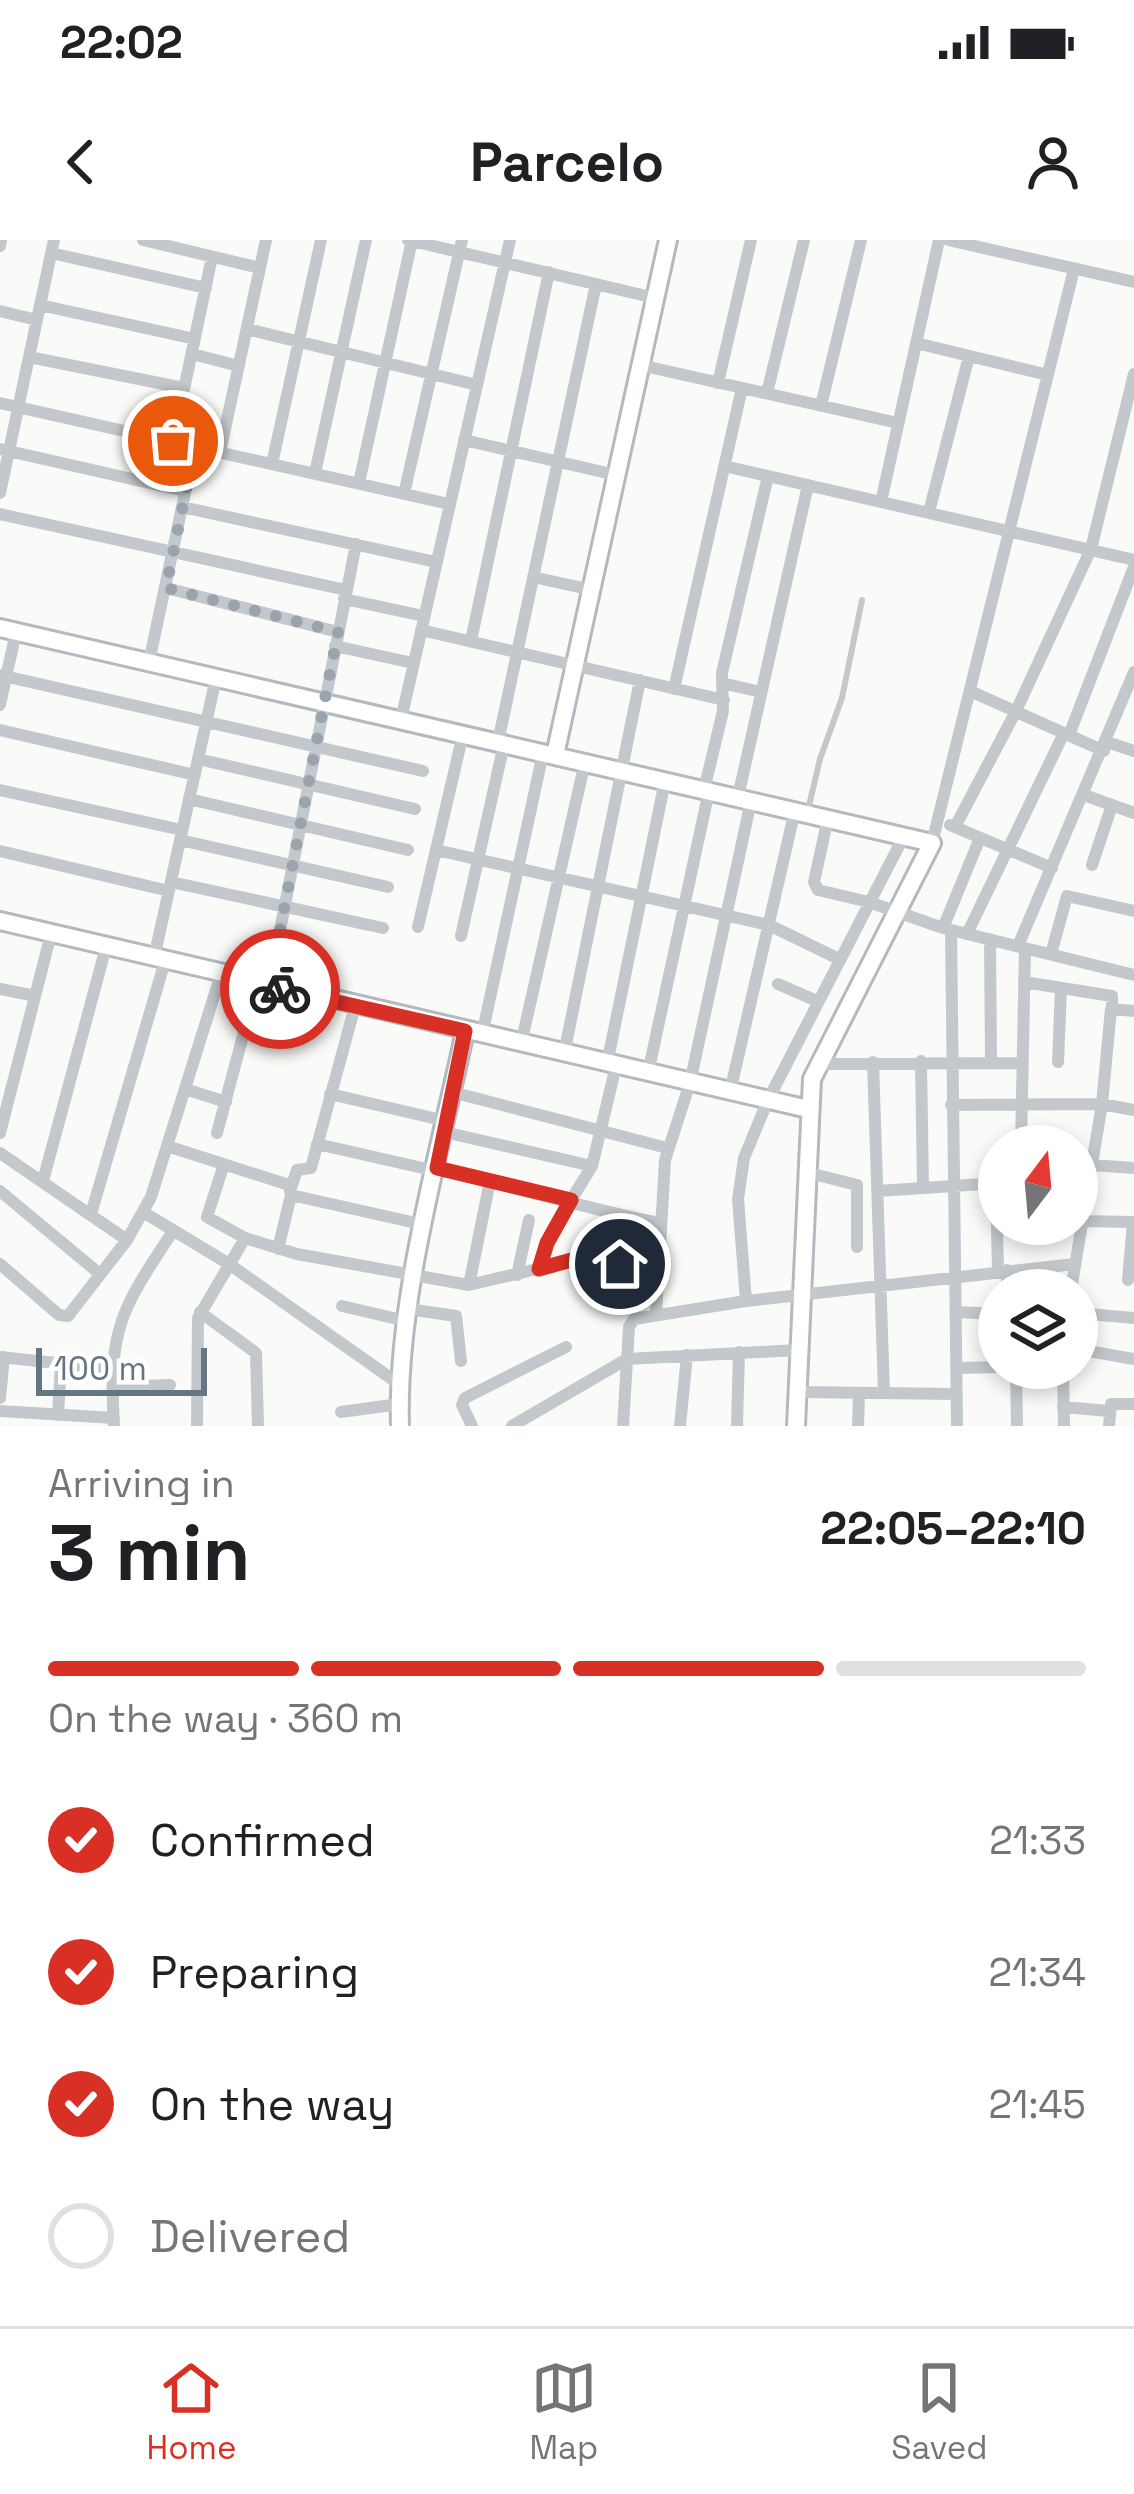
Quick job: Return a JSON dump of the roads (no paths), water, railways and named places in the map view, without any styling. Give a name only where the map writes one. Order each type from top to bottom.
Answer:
[{"type":"street","points":[[143,240],[260,268]]},
{"type":"street","points":[[220,452],[266,240]]},
{"type":"street","points":[[272,464],[321,240]]},
{"type":"street","points":[[315,473],[366,240]]},
{"type":"street","points":[[359,483],[410,240],[460,246],[655,298]]},
{"type":"street","points":[[401,720],[510,240]]},
{"type":"street","points":[[400,1426],[399,1384],[407,1315],[452,1092],[474,1033],[575,664],[668,240]]},
{"type":"street","points":[[718,383],[751,240]]},
{"type":"street","points":[[766,393],[804,240]]},
{"type":"street","points":[[821,406],[860,240]]},
{"type":"street","points":[[881,502],[944,240],[1134,282]]},
{"type":"street","points":[[404,494],[460,246]]},
{"type":"street","points":[[0,493],[4,450],[52,247],[206,288]]},
{"type":"street","points":[[173,441],[212,257]]},
{"type":"street","points":[[796,1426],[808,1109],[818,1064],[932,843],[1074,268]]},
{"type":"street","points":[[471,641],[549,272]]},
{"type":"street","points":[[461,936],[596,284]]},
{"type":"street","points":[[40,305],[195,339]]},
{"type":"street","points":[[0,311],[37,320]]},
{"type":"street","points":[[247,329],[477,386]]},
{"type":"street","points":[[916,343],[1048,375]]},
{"type":"street","points":[[192,354],[238,366]]},
{"type":"street","points":[[929,512],[969,356]]},
{"type":"street","points":[[28,357],[184,388]]},
{"type":"street","points":[[640,365],[898,423]]},
{"type":"street","points":[[955,827],[1016,711],[1091,549],[1134,374]]},
{"type":"street","points":[[674,688],[742,388]]},
{"type":"street","points":[[0,403],[449,504]]},
{"type":"street","points":[[464,440],[616,476]]},
{"type":"street","points":[[149,662],[195,446]]},
{"type":"street","points":[[4,450],[185,490]]},
{"type":"street","points":[[724,466],[1091,549],[1134,563],[1066,734],[967,934]]},
{"type":"street","points":[[648,1073],[707,790],[724,700],[722,682],[768,476]]},
{"type":"street","points":[[656,1315],[667,1148],[690,1082],[726,916],[761,692],[808,485]]},
{"type":"street","points":[[182,507],[436,562]]},
{"type":"street","points":[[0,514],[345,594],[471,641],[724,700]]},
{"type":"street","points":[[218,1133],[284,907],[356,544]]},
{"type":"street","points":[[532,577],[592,590]]},
{"type":"street","points":[[166,588],[413,663]]},
{"type":"street","points":[[0,705],[8,630],[932,843]]},
{"type":"street","points":[[1021,1125],[1022,947],[1134,672]]},
{"type":"street","points":[[3,675],[422,771]]},
{"type":"street","points":[[91,1214],[159,960],[170,886],[216,678]]},
{"type":"street","points":[[564,1054],[640,680]]},
{"type":"street","points":[[722,682],[761,692]]},
{"type":"street","points":[[970,691],[1066,734],[1134,751]]},
{"type":"street","points":[[0,730],[195,775]]},
{"type":"street","points":[[418,927],[463,734]]},
{"type":"street","points":[[198,759],[415,809]]},
{"type":"street","points":[[521,1044],[585,762]]},
{"type":"street","points":[[539,1269],[547,1243],[592,1166],[665,781]]},
{"type":"street","points":[[0,790],[388,887]]},
{"type":"street","points":[[1084,795],[1134,813]]},
{"type":"street","points":[[189,799],[408,850]]},
{"type":"street","points":[[1092,865],[1112,805]]},
{"type":"street","points":[[730,1092],[801,812]]},
{"type":"street","points":[[828,818],[815,886],[947,929],[1134,974]]},
{"type":"street","points":[[938,820],[1052,868]]},
{"type":"street","points":[[746,1301],[739,1178],[768,1100],[904,836]]},
{"type":"street","points":[[957,1426],[947,929],[980,838]]},
{"type":"street","points":[[436,850],[769,925],[839,959]]},
{"type":"street","points":[[0,851],[383,928]]},
{"type":"street","points":[[1051,954],[1067,896],[1134,911]]},
{"type":"street","points":[[0,922],[808,1109]]},
{"type":"street","points":[[0,1133],[51,934]]},
{"type":"street","points":[[990,939],[991,1062]]},
{"type":"street","points":[[43,1181],[106,947]]},
{"type":"street","points":[[0,1264],[63,1316],[127,1240],[143,1212],[166,1147],[221,974]]},
{"type":"street","points":[[1024,982],[1112,996],[1097,1125]]},
{"type":"street","points":[[778,984],[817,1001]]},
{"type":"street","points":[[1058,1062],[1061,988]]},
{"type":"street","points":[[0,989],[35,996]]},
{"type":"street","points":[[278,1249],[297,1170],[309,1170],[355,1006]]},
{"type":"street","points":[[1112,1007],[1134,1011]]},
{"type":"street","points":[[921,1061],[923,1188]]},
{"type":"street","points":[[873,1062],[884,1393]]},
{"type":"street","points":[[818,1064],[1022,1063]]},
{"type":"street","points":[[184,1089],[226,1102]]},
{"type":"street","points":[[452,1092],[667,1148]]},
{"type":"street","points":[[330,1094],[592,1166]]},
{"type":"street","points":[[951,1105],[1102,1104],[1134,1110]]},
{"type":"street","points":[[317,1144],[490,1180],[659,1223]]},
{"type":"street","points":[[166,1147],[285,1183],[291,1192],[425,1225]]},
{"type":"street","points":[[0,1153],[127,1240]]},
{"type":"street","points":[[224,1164],[207,1217],[278,1249],[470,1285],[575,1259],[656,1269]]},
{"type":"street","points":[[1098,1172],[1134,1168]]},
{"type":"street","points":[[805,1172],[857,1184],[857,1247]]},
{"type":"street","points":[[470,1285],[490,1180]]},
{"type":"street","points":[[878,1191],[978,1185]]},
{"type":"street","points":[[0,1191],[100,1274]]},
{"type":"street","points":[[143,1212],[229,1264],[399,1384]]},
{"type":"street","points":[[517,1275],[530,1220]]},
{"type":"street","points":[[1098,1221],[1134,1222],[1128,1280]]},
{"type":"street","points":[[0,1412],[114,1422],[112,1370],[119,1320],[173,1231]]},
{"type":"street","points":[[196,1426],[200,1312],[245,1238]]},
{"type":"street","points":[[1074,1269],[1077,1245]]},
{"type":"street","points":[[1015,1269],[1075,1264]]},
{"type":"street","points":[[623,1426],[630,1322],[746,1301],[978,1273]]},
{"type":"street","points":[[342,1306],[456,1316],[461,1361]]},
{"type":"street","points":[[200,1312],[256,1353],[258,1426]]},
{"type":"street","points":[[956,1312],[978,1313]]},
{"type":"street","points":[[1098,1315],[1134,1318]]},
{"type":"street","points":[[472,1426],[462,1405],[465,1398],[566,1347]]},
{"type":"street","points":[[512,1426],[627,1359],[798,1350]]},
{"type":"street","points":[[737,1426],[739,1352]]},
{"type":"street","points":[[1098,1353],[1134,1359]]},
{"type":"street","points":[[680,1426],[687,1355]]},
{"type":"street","points":[[0,1398],[2,1357],[112,1370]]},
{"type":"street","points":[[58,1415],[61,1364]]},
{"type":"street","points":[[957,1368],[978,1368]]},
{"type":"street","points":[[113,1387],[170,1385]]},
{"type":"street","points":[[1016,1389],[1017,1426]]},
{"type":"street","points":[[1064,1389],[1064,1426]]},
{"type":"street","points":[[797,1393],[957,1394]]},
{"type":"street","points":[[858,1426],[859,1393]]},
{"type":"street","points":[[1109,1426],[1113,1402],[1134,1404]]},
{"type":"street","points":[[341,1412],[399,1404]]},
{"type":"street","points":[[1064,1407],[1109,1411]]},
{"type":"lane","points":[[801,812],[842,698],[862,600]]}]
